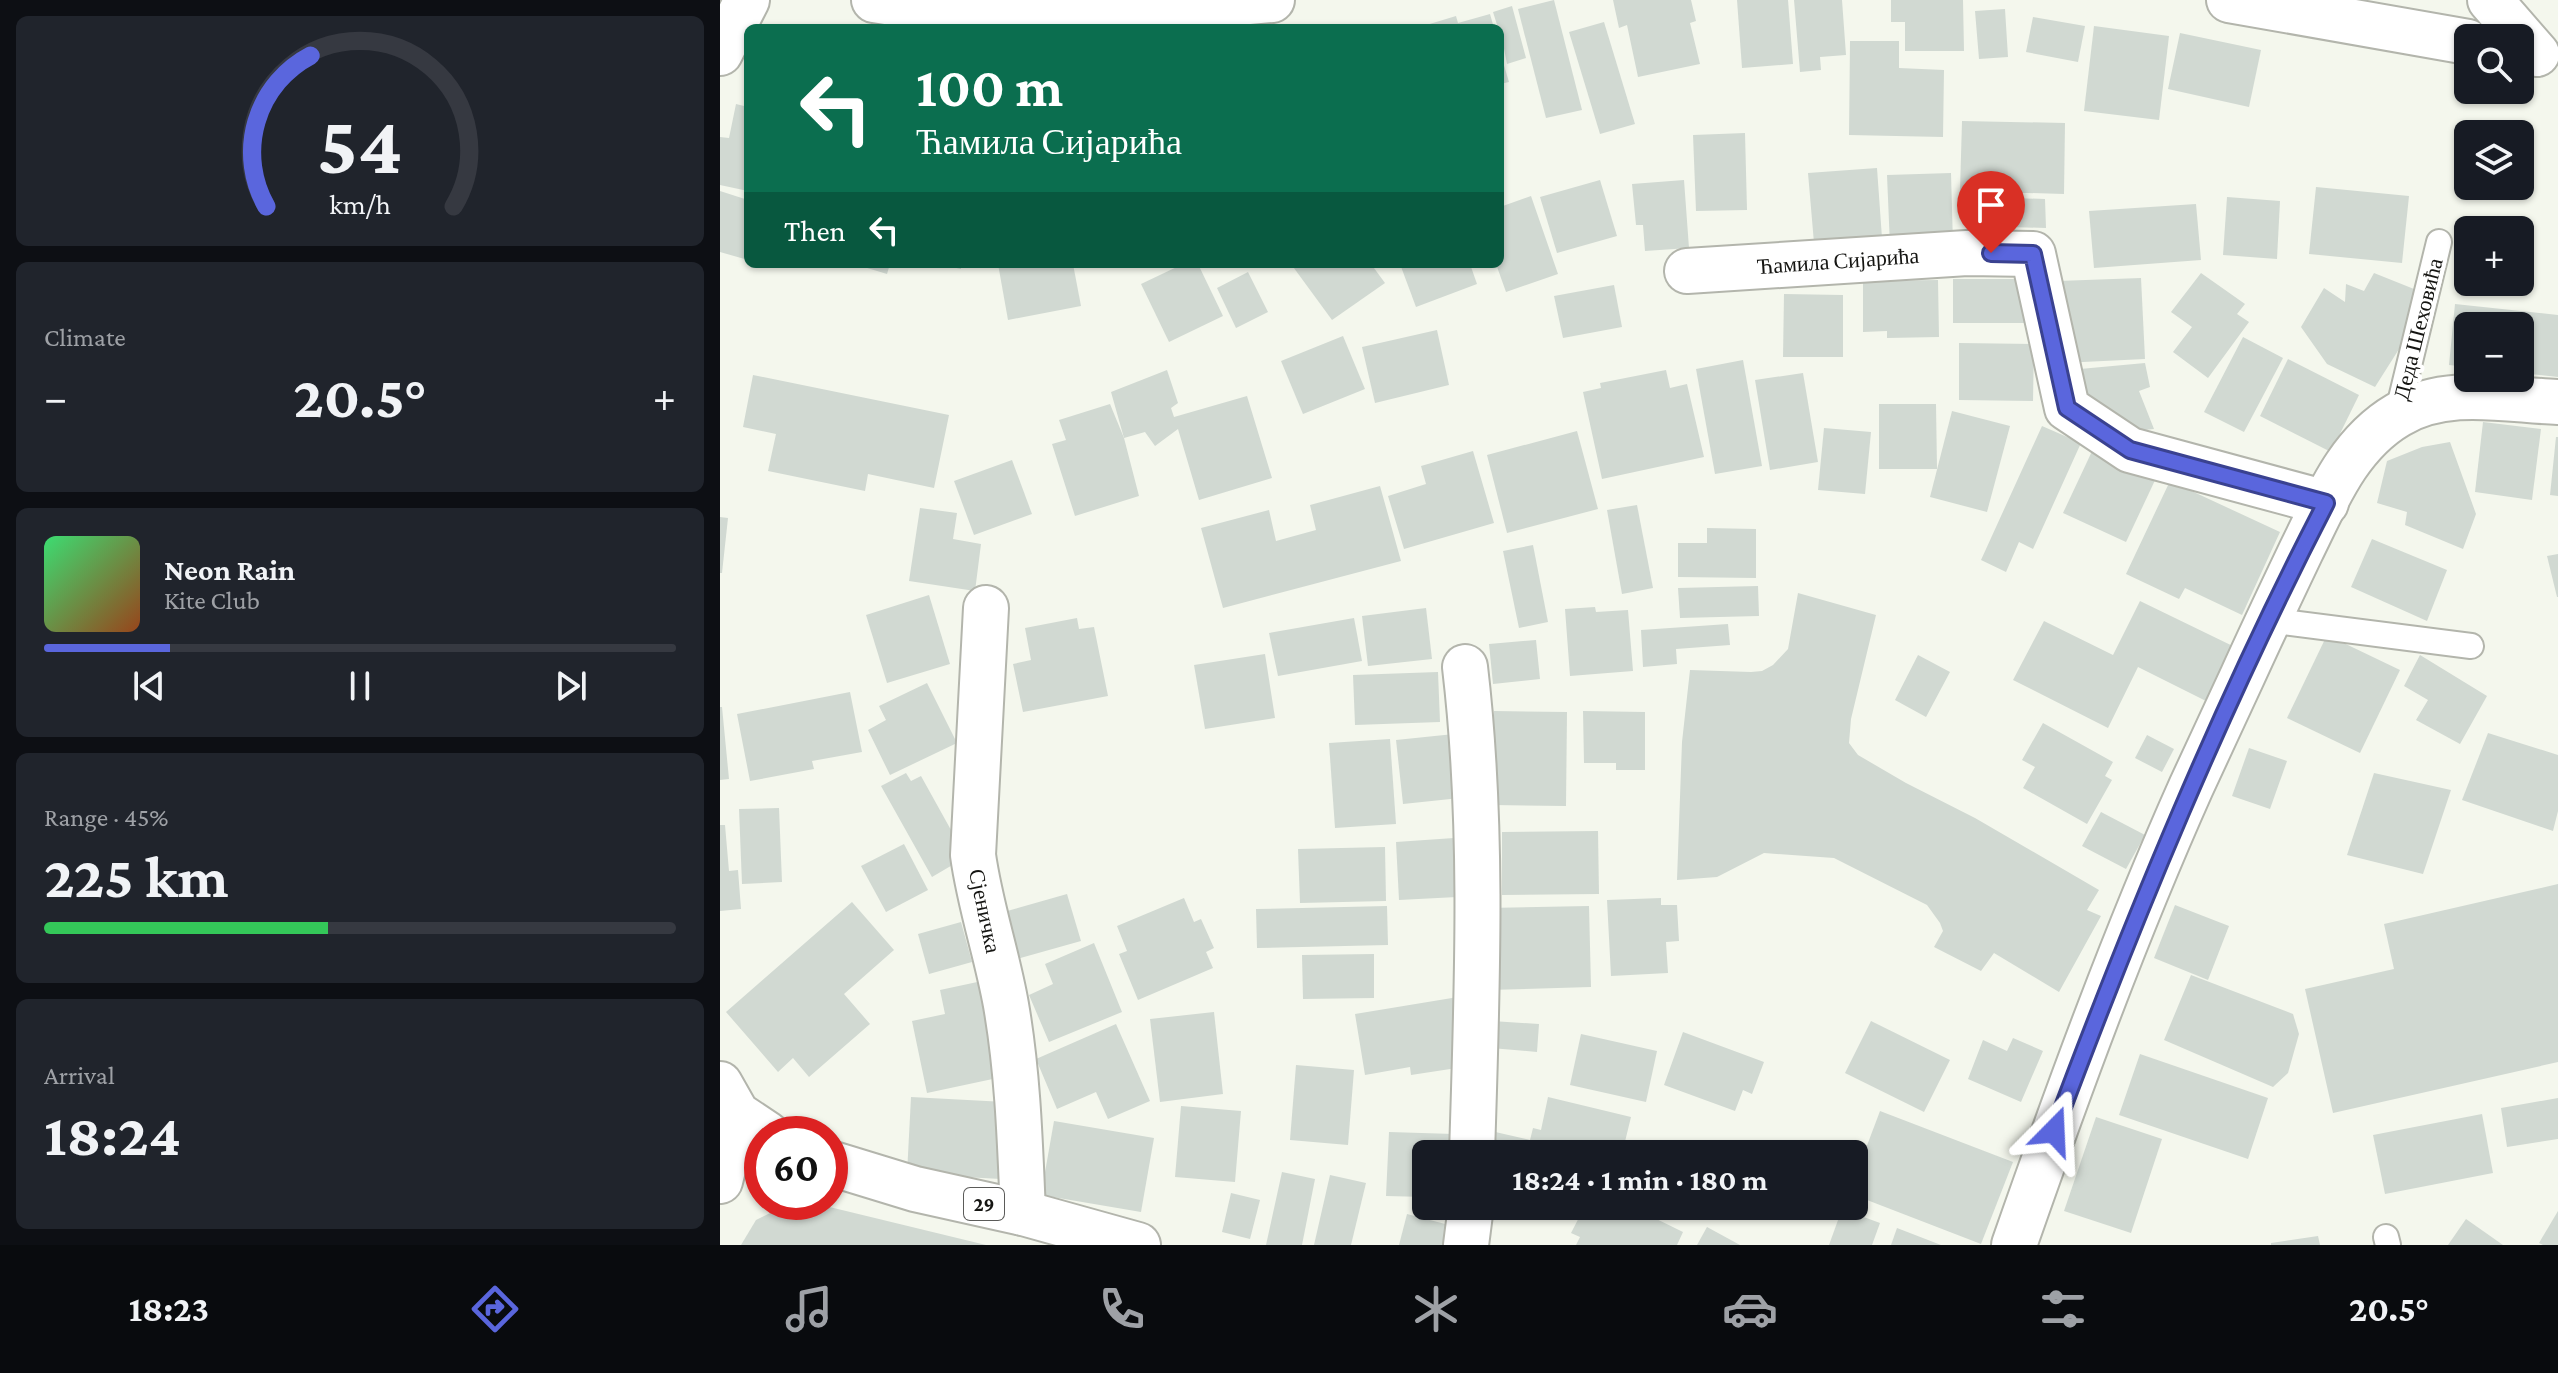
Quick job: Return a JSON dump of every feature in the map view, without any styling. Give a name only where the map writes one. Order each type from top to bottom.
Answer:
[{"type":"street","points":[[720,53],[747,0]]},
{"type":"street","points":[[874,0],[954,13],[1272,0]]},
{"type":"street","points":[[2229,0],[2454,40]]},
{"type":"street","points":[[2490,0],[2538,54]]},
{"type":"street","name":"Ћамила Сијарића","points":[[1687,271],[1967,253],[2033,254],[2067,408],[2130,450],[2326,503]]},
{"type":"street","name":"Деда Шеховића","points":[[2014,1245],[2059,1117],[2140,908],[2268,620],[2341,471],[2361,445],[2397,415],[2439,399],[2470,397],[2558,402]]},
{"type":"street","name":"Сјеничка","points":[[986,608],[973,855],[978,890],[1006,1001],[1015,1061],[1023,1213]]},
{"type":"street","points":[[1465,667],[1472,728],[1475,873],[1472,1140]]},
{"type":"street","points":[[720,1181],[741,1111]]},
{"type":"street","name":"29","points":[[848,1169],[915,1189],[1023,1213],[1138,1245]]},
{"type":"street","points":[[1466,1245],[1469,1220]]},
{"type":"lane","name":"Деда Шеховића","points":[[2397,415],[2439,242]]},
{"type":"lane","points":[[2268,620],[2471,646]]},
{"type":"building","points":[[1554,0],[1582,110],[1546,118],[1518,9]]},
{"type":"building","points":[[1613,0],[1691,0],[1696,21],[1690,23],[1700,64],[1638,77],[1627,25],[1619,28]]},
{"type":"building","points":[[1737,0],[1788,0],[1793,64],[1742,68]]},
{"type":"building","points":[[1794,0],[1842,0],[1846,55],[1820,57],[1821,70],[1800,72]]},
{"type":"building","points":[[1891,0],[1963,0],[1964,51],[1905,51],[1905,22],[1891,22]]},
{"type":"building","points":[[1512,6],[1526,58],[1507,64],[1504,24],[1497,24],[1493,12]]},
{"type":"building","points":[[2005,9],[2008,57],[1979,59],[1975,11]]},
{"type":"building","points":[[1490,14],[1493,24],[1430,24],[1456,16],[1458,23]]},
{"type":"building","points":[[2033,17],[2085,26],[2078,62],[2026,52]]},
{"type":"building","points":[[1604,22],[1635,124],[1600,134],[1569,32]]},
{"type":"building","points":[[2094,26],[2169,36],[2159,120],[2084,111]]},
{"type":"building","points":[[2180,33],[2261,50],[2249,107],[2168,89]]},
{"type":"building","points":[[1850,41],[1899,41],[1899,68],[1944,70],[1943,137],[1849,135]]},
{"type":"building","points":[[1504,65],[1509,82],[1504,83]]},
{"type":"building","points":[[736,104],[744,106],[744,190],[720,185],[720,137],[729,138]]},
{"type":"building","points":[[1962,121],[2065,123],[2064,194],[1960,191]]},
{"type":"building","points":[[1745,133],[1747,210],[1696,211],[1693,135]]},
{"type":"building","points":[[1877,168],[1882,238],[1814,243],[1808,173]]},
{"type":"building","points":[[1951,173],[1953,244],[1890,246],[1887,175]]},
{"type":"building","points":[[1600,180],[1617,236],[1557,253],[1540,197]]},
{"type":"building","points":[[1684,180],[1689,248],[1645,251],[1643,225],[1636,225],[1632,184]]},
{"type":"building","points":[[2316,187],[2409,196],[2402,263],[2309,254]]},
{"type":"building","points":[[720,191],[744,199],[744,259],[720,252]]},
{"type":"building","points":[[1531,196],[1558,274],[1506,292],[1497,268],[1504,268],[1504,206]]},
{"type":"building","points":[[1980,197],[2045,199],[2046,228],[2009,227],[2004,243],[1980,244]]},
{"type":"building","points":[[2227,197],[2280,201],[2277,259],[2223,255]]},
{"type":"building","points":[[2196,204],[2201,260],[2094,268],[2089,211]]},
{"type":"building","points":[[867,268],[889,268],[887,274]]},
{"type":"building","points":[[999,268],[1074,268],[1081,306],[1008,320]]},
{"type":"building","points":[[1175,268],[1200,268],[1223,316],[1169,342],[1141,284]]},
{"type":"building","points":[[1294,268],[1374,268],[1385,283],[1332,320]]},
{"type":"building","points":[[1401,268],[1471,268],[1477,284],[1416,307]]},
{"type":"building","points":[[1248,272],[1268,312],[1236,328],[1217,288]]},
{"type":"building","points":[[2201,273],[2245,304],[2237,314],[2249,322],[2208,378],[2173,352],[2192,327],[2171,312]]},
{"type":"building","points":[[2374,273],[2419,291],[2406,338],[2375,387],[2327,364],[2301,327],[2324,288],[2345,302],[2346,284],[2364,291]]},
{"type":"building","points":[[2141,278],[2145,359],[2062,363],[2058,281]]},
{"type":"building","points":[[1953,279],[2026,279],[2026,323],[1953,323]]},
{"type":"building","points":[[1938,280],[1939,337],[1887,338],[1887,331],[1863,332],[1863,281]]},
{"type":"building","points":[[1614,285],[1622,327],[1563,338],[1554,296]]},
{"type":"building","points":[[1784,294],[1843,295],[1843,357],[1783,357]]},
{"type":"building","points":[[2455,304],[2530,312],[2454,312]]},
{"type":"building","points":[[2534,312],[2558,315],[2558,377],[2534,374]]},
{"type":"building","points":[[2454,314],[2454,366],[2449,365]]},
{"type":"building","points":[[1437,330],[1449,385],[1375,403],[1362,347]]},
{"type":"building","points":[[1343,336],[1365,389],[1303,414],[1281,361]]},
{"type":"building","points":[[2243,337],[2283,358],[2244,432],[2204,412]]},
{"type":"building","points":[[1959,343],[2034,344],[2033,401],[1959,400]]},
{"type":"building","points":[[2288,359],[2359,395],[2331,452],[2260,416]]},
{"type":"building","points":[[1743,360],[1762,466],[1715,474],[1696,369]]},
{"type":"building","points":[[2145,363],[2150,387],[2139,391],[2154,429],[2124,432],[2094,420],[2080,369]]},
{"type":"building","points":[[1167,370],[1178,403],[1171,408],[1174,417],[1247,396],[1272,478],[1199,500],[1178,429],[1155,446],[1145,432],[1124,438],[1111,392]]},
{"type":"building","points":[[1666,370],[1670,388],[1687,384],[1704,457],[1602,479],[1583,392],[1601,388],[1600,383]]},
{"type":"building","points":[[1803,373],[1818,462],[1770,470],[1755,380]]},
{"type":"building","points":[[753,375],[949,415],[934,488],[868,474],[865,491],[768,471],[776,434],[743,427]]},
{"type":"building","points":[[1110,404],[1124,438],[1139,496],[1075,516],[1052,444],[1066,440],[1059,420]]},
{"type":"building","points":[[1879,404],[1936,404],[1937,469],[1879,469]]},
{"type":"building","points":[[1952,411],[2010,426],[1987,512],[1930,497]]},
{"type":"building","points":[[2483,422],[2541,429],[2532,500],[2475,492]]},
{"type":"building","points":[[2042,426],[2081,443],[2033,549],[2019,542],[2006,572],[1981,560]]},
{"type":"building","points":[[1824,428],[1871,432],[1865,494],[1818,490]]},
{"type":"building","points":[[1577,431],[1598,509],[1507,533],[1487,455]]},
{"type":"building","points":[[2558,437],[2558,496],[2550,495]]},
{"type":"building","points":[[2450,442],[2476,514],[2463,549],[2405,525],[2407,512],[2377,503],[2387,461],[2422,447]]},
{"type":"building","points":[[2094,447],[2157,476],[2126,542],[2063,513]]},
{"type":"building","points":[[1473,451],[1494,523],[1404,549],[1388,496],[1426,484],[1421,466]]},
{"type":"building","points":[[1012,460],[1032,514],[974,535],[954,481]]},
{"type":"building","points":[[2170,481],[2280,532],[2242,615],[2185,588],[2179,599],[2126,574]]},
{"type":"building","points":[[1380,486],[1401,561],[1223,608],[1201,528],[1269,510],[1276,541],[1316,530],[1310,505]]},
{"type":"building","points":[[1637,505],[1653,588],[1622,594],[1607,510]]},
{"type":"building","points":[[920,508],[957,513],[953,539],[981,544],[975,591],[909,581]]},
{"type":"building","points":[[720,517],[728,518],[722,573],[720,573]]},
{"type":"building","points":[[1707,528],[1756,529],[1756,578],[1678,577],[1678,543],[1707,543]]},
{"type":"building","points":[[2372,539],[2447,570],[2427,621],[2351,587]]},
{"type":"building","points":[[1533,545],[1548,622],[1519,628],[1503,551]]},
{"type":"building","points":[[2558,554],[2558,597],[2557,597],[2547,556]]},
{"type":"building","points":[[1758,586],[1759,616],[1680,618],[1678,588]]},
{"type":"building","points":[[1798,593],[1876,615],[1851,719],[1849,743],[1858,755],[2099,890],[2087,910],[2101,916],[2059,992],[1994,953],[1981,971],[1934,947],[1943,931],[1927,905],[1834,858],[1764,853],[1717,877],[1677,880],[1682,742],[1690,670],[1751,672],[1773,665],[1788,649]]},
{"type":"building","points":[[929,595],[950,664],[887,683],[866,615]]},
{"type":"building","points":[[2140,601],[2243,651],[2216,706],[2138,667],[2108,728],[2013,680],[2044,621],[2113,655]]},
{"type":"building","points":[[1595,607],[1596,612],[1628,610],[1633,671],[1570,676],[1565,609]]},
{"type":"building","points":[[1426,608],[1432,659],[1368,666],[1362,616]]},
{"type":"building","points":[[1077,618],[1079,629],[1094,627],[1108,696],[1023,712],[1013,664],[1031,660],[1025,628]]},
{"type":"building","points":[[1354,618],[1362,661],[1278,676],[1269,633]]},
{"type":"building","points":[[1728,624],[1730,645],[1676,649],[1677,664],[1643,667],[1641,630]]},
{"type":"building","points":[[2327,635],[2400,670],[2360,753],[2287,718]]},
{"type":"building","points":[[1536,640],[1540,679],[1493,684],[1489,644]]},
{"type":"building","points":[[1265,654],[1275,718],[1205,729],[1194,665]]},
{"type":"building","points":[[1918,655],[1950,672],[1926,717],[1895,700]]},
{"type":"building","points":[[2420,655],[2487,696],[2460,744],[2416,720],[2428,700],[2404,686]]},
{"type":"building","points":[[1438,672],[1440,722],[1355,725],[1353,675]]},
{"type":"building","points":[[927,683],[957,743],[890,775],[868,730],[886,720],[879,706]]},
{"type":"building","points":[[850,692],[862,752],[812,761],[814,769],[750,781],[737,714]]},
{"type":"building","points":[[720,707],[729,779],[720,780]]},
{"type":"building","points":[[1494,711],[1567,712],[1566,806],[1493,805]]},
{"type":"building","points":[[1583,711],[1645,712],[1645,770],[1616,770],[1616,763],[1584,763]]},
{"type":"building","points":[[2043,723],[2113,762],[2105,776],[2112,780],[2087,824],[2023,788],[2035,767],[2022,760]]},
{"type":"building","points":[[2488,733],[2558,755],[2558,811],[2553,831],[2462,800]]},
{"type":"building","points":[[1454,734],[1460,798],[1403,804],[1396,740]]},
{"type":"building","points":[[2147,735],[2174,749],[2162,772],[2135,758]]},
{"type":"building","points":[[1390,739],[1396,824],[1335,828],[1329,743]]},
{"type":"building","points":[[2249,748],[2287,761],[2270,809],[2232,796]]},
{"type":"building","points":[[906,773],[911,781],[921,776],[966,857],[932,877],[881,786]]},
{"type":"building","points":[[2374,773],[2451,790],[2423,874],[2347,855]]},
{"type":"building","points":[[779,808],[782,882],[742,884],[739,809]]},
{"type":"building","points":[[2101,812],[2145,835],[2126,869],[2082,846]]},
{"type":"building","points":[[720,825],[725,825],[729,871],[738,870],[741,909],[720,911]]},
{"type":"building","points":[[1598,831],[1599,894],[1502,895],[1502,832]]},
{"type":"building","points":[[1454,838],[1457,897],[1399,900],[1396,842]]},
{"type":"building","points":[[904,844],[928,890],[886,912],[861,866]]},
{"type":"building","points":[[1385,847],[1386,901],[1300,903],[1298,849]]},
{"type":"building","points":[[2558,884],[2558,1062],[2333,1113],[2305,989],[2394,969],[2384,924]]},
{"type":"building","points":[[1067,894],[1081,941],[1013,960],[1000,913]]},
{"type":"building","points":[[1184,898],[1194,922],[1201,919],[1214,948],[1206,952],[1213,968],[1138,1000],[1119,954],[1127,951],[1117,926]]},
{"type":"building","points":[[1661,898],[1661,905],[1677,905],[1679,941],[1666,942],[1668,973],[1611,976],[1607,900]]},
{"type":"building","points":[[852,902],[894,950],[844,994],[870,1024],[809,1077],[793,1058],[778,1072],[726,1012]]},
{"type":"building","points":[[2175,905],[2229,926],[2208,980],[2154,958]]},
{"type":"building","points":[[1387,906],[1388,945],[1257,948],[1256,909]]},
{"type":"building","points":[[1589,906],[1591,987],[1489,990],[1487,908]]},
{"type":"building","points":[[961,922],[972,962],[929,974],[918,934]]},
{"type":"building","points":[[1094,943],[1122,1012],[1049,1042],[1029,995],[1053,984],[1045,964]]},
{"type":"building","points":[[1374,954],[1374,998],[1303,999],[1302,955]]},
{"type":"building","points":[[2191,975],[2293,1014],[2299,1034],[2288,1073],[2273,1087],[2164,1040]]},
{"type":"building","points":[[982,981],[1002,1077],[927,1093],[912,1021],[945,1014],[940,990]]},
{"type":"building","points":[[1458,997],[1470,1066],[1411,1075],[1410,1067],[1365,1075],[1355,1014]]},
{"type":"building","points":[[1214,1012],[1223,1094],[1160,1102],[1150,1019]]},
{"type":"building","points":[[1492,1021],[1539,1024],[1537,1052],[1491,1048]]},
{"type":"building","points":[[1871,1021],[1950,1060],[1924,1112],[1845,1073]]},
{"type":"building","points":[[1116,1024],[1150,1101],[1108,1119],[1096,1092],[1057,1109],[1036,1059]]},
{"type":"building","points":[[1683,1032],[1764,1062],[1752,1094],[1743,1090],[1735,1111],[1664,1085]]},
{"type":"building","points":[[1581,1034],[1657,1051],[1646,1102],[1570,1085]]},
{"type":"building","points":[[2013,1038],[2043,1051],[2021,1102],[1968,1079],[1983,1040],[2007,1051]]},
{"type":"building","points":[[2140,1054],[2268,1098],[2248,1159],[2119,1115]]},
{"type":"building","points":[[1296,1065],[1354,1070],[1348,1145],[1290,1140]]},
{"type":"building","points":[[911,1097],[1005,1102],[1001,1179],[907,1174]]},
{"type":"building","points":[[1548,1097],[1631,1117],[1625,1140],[1530,1140],[1533,1128],[1541,1130]]},
{"type":"building","points":[[2558,1098],[2558,1139],[2507,1147],[2501,1108]]},
{"type":"building","points":[[1181,1106],[1241,1111],[1235,1182],[1175,1177]]},
{"type":"building","points":[[1880,1111],[2013,1162],[1981,1244],[1868,1200],[1868,1143]]},
{"type":"building","points":[[2482,1114],[2493,1173],[2385,1194],[2373,1135]]},
{"type":"building","points":[[2096,1117],[2162,1139],[2131,1233],[2064,1211]]},
{"type":"building","points":[[1054,1121],[1154,1138],[1141,1212],[1041,1195]]},
{"type":"building","points":[[1491,1131],[1530,1140],[1489,1140]]},
{"type":"building","points":[[1389,1132],[1454,1134],[1454,1140],[1412,1140],[1412,1197],[1386,1196]]},
{"type":"building","points":[[1282,1172],[1315,1179],[1302,1245],[1266,1245]]},
{"type":"building","points":[[1330,1175],[1366,1183],[1351,1245],[1314,1245]]},
{"type":"building","points":[[1231,1193],[1260,1200],[1250,1239],[1222,1232]]},
{"type":"building","points":[[848,1211],[986,1245],[741,1245],[756,1220],[848,1220]]},
{"type":"building","points":[[2558,1211],[2558,1245],[2539,1243]]},
{"type":"building","points":[[1407,1214],[1412,1215],[1412,1220],[1449,1225],[1443,1245],[1399,1245]]},
{"type":"building","points":[[1868,1219],[1880,1223],[1872,1245],[1829,1245],[1838,1220]]},
{"type":"building","points":[[2466,1219],[2503,1245],[2448,1245]]},
{"type":"building","points":[[1578,1220],[1659,1220],[1683,1232],[1677,1245],[1576,1245],[1580,1237],[1571,1233]]},
{"type":"building","points":[[1707,1227],[1740,1245],[1697,1245]]},
{"type":"building","points":[[1897,1228],[1941,1245],[1891,1245]]},
{"type":"building","points":[[2318,1236],[2320,1245],[2271,1245],[2271,1243]]},
{"type":"route","points":[[1991,253],[2033,254],[2067,408],[2130,450],[2326,503],[2191,788],[2096,1018],[2054,1131]]}]
